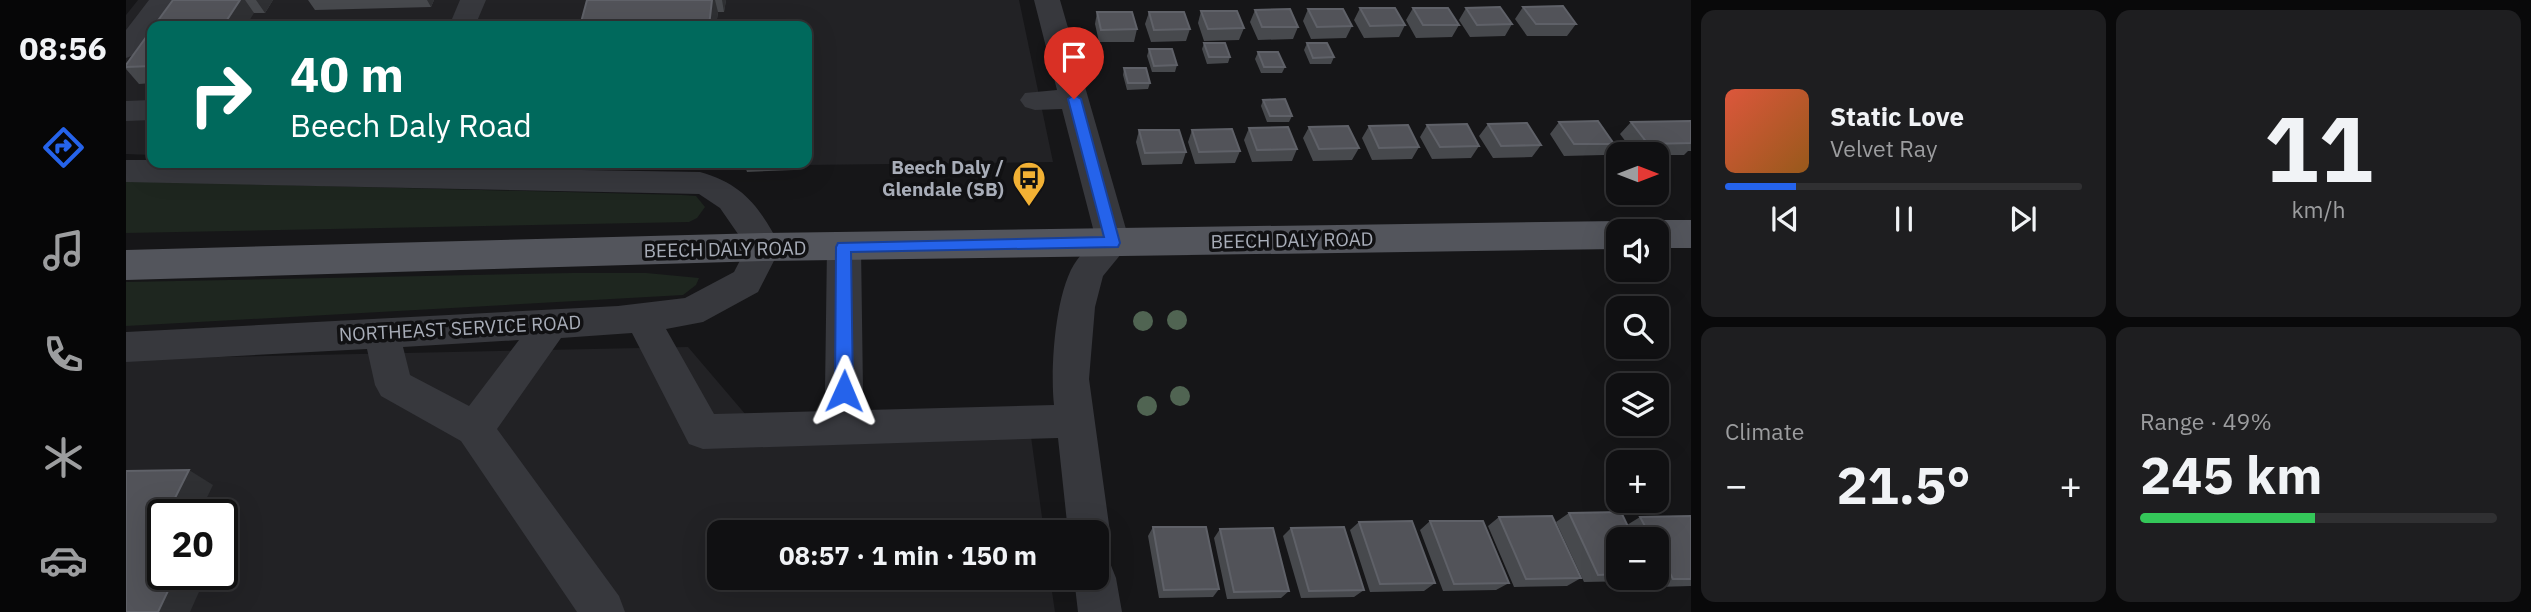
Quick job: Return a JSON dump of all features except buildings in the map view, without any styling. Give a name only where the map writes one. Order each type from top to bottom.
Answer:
[{"type":"main road","points":[[1669,234],[1691,234]]},
{"type":"main road","name":"BEECH DALY ROAD","points":[[126,265],[764,247],[1606,235]]},
{"type":"street","points":[[147,21],[163,0]]},
{"type":"street","points":[[464,21],[473,0]]},
{"type":"street","points":[[1047,0],[1113,243],[1088,270],[1077,307],[1070,379],[1073,421],[1087,520]]},
{"type":"street","points":[[126,49],[147,21]]},
{"type":"street","points":[[1035,100],[1074,99]]},
{"type":"street","points":[[126,111],[147,110]]},
{"type":"street","points":[[126,171],[407,170],[701,183],[713,186],[733,198],[764,247]]},
{"type":"street","name":"NORTHEAST SERVICE ROAD","points":[[126,346],[552,323],[691,312],[746,282],[764,247]]},
{"type":"street","points":[[844,247],[844,391]]},
{"type":"street","points":[[641,317],[703,432],[1073,421]]},
{"type":"street","points":[[475,429],[552,323]]},
{"type":"street","points":[[382,333],[394,385],[475,429],[603,612]]},
{"type":"street","points":[[1097,590],[1100,612]]},
{"type":"shaded area","points":[[138,0],[1019,0],[1053,162],[812,165],[812,21],[147,21],[147,155],[126,154],[126,15]]},
{"type":"shaded area","points":[[126,181],[682,195],[696,196],[705,207],[697,218],[689,222],[126,233]]},
{"type":"shaded area","points":[[646,273],[699,278],[696,285],[683,295],[126,326],[126,282]]},
{"type":"shaded area","points":[[688,347],[746,415],[1030,429],[1042,520],[707,520],[707,590],[1052,590],[1055,612],[126,612],[126,359]]},
{"type":"place","name":"Beech Daly / Glendale (SB)","points":[[1029,208]]},
{"type":"route","points":[[844,391],[844,247],[1113,243],[1074,99]]}]
